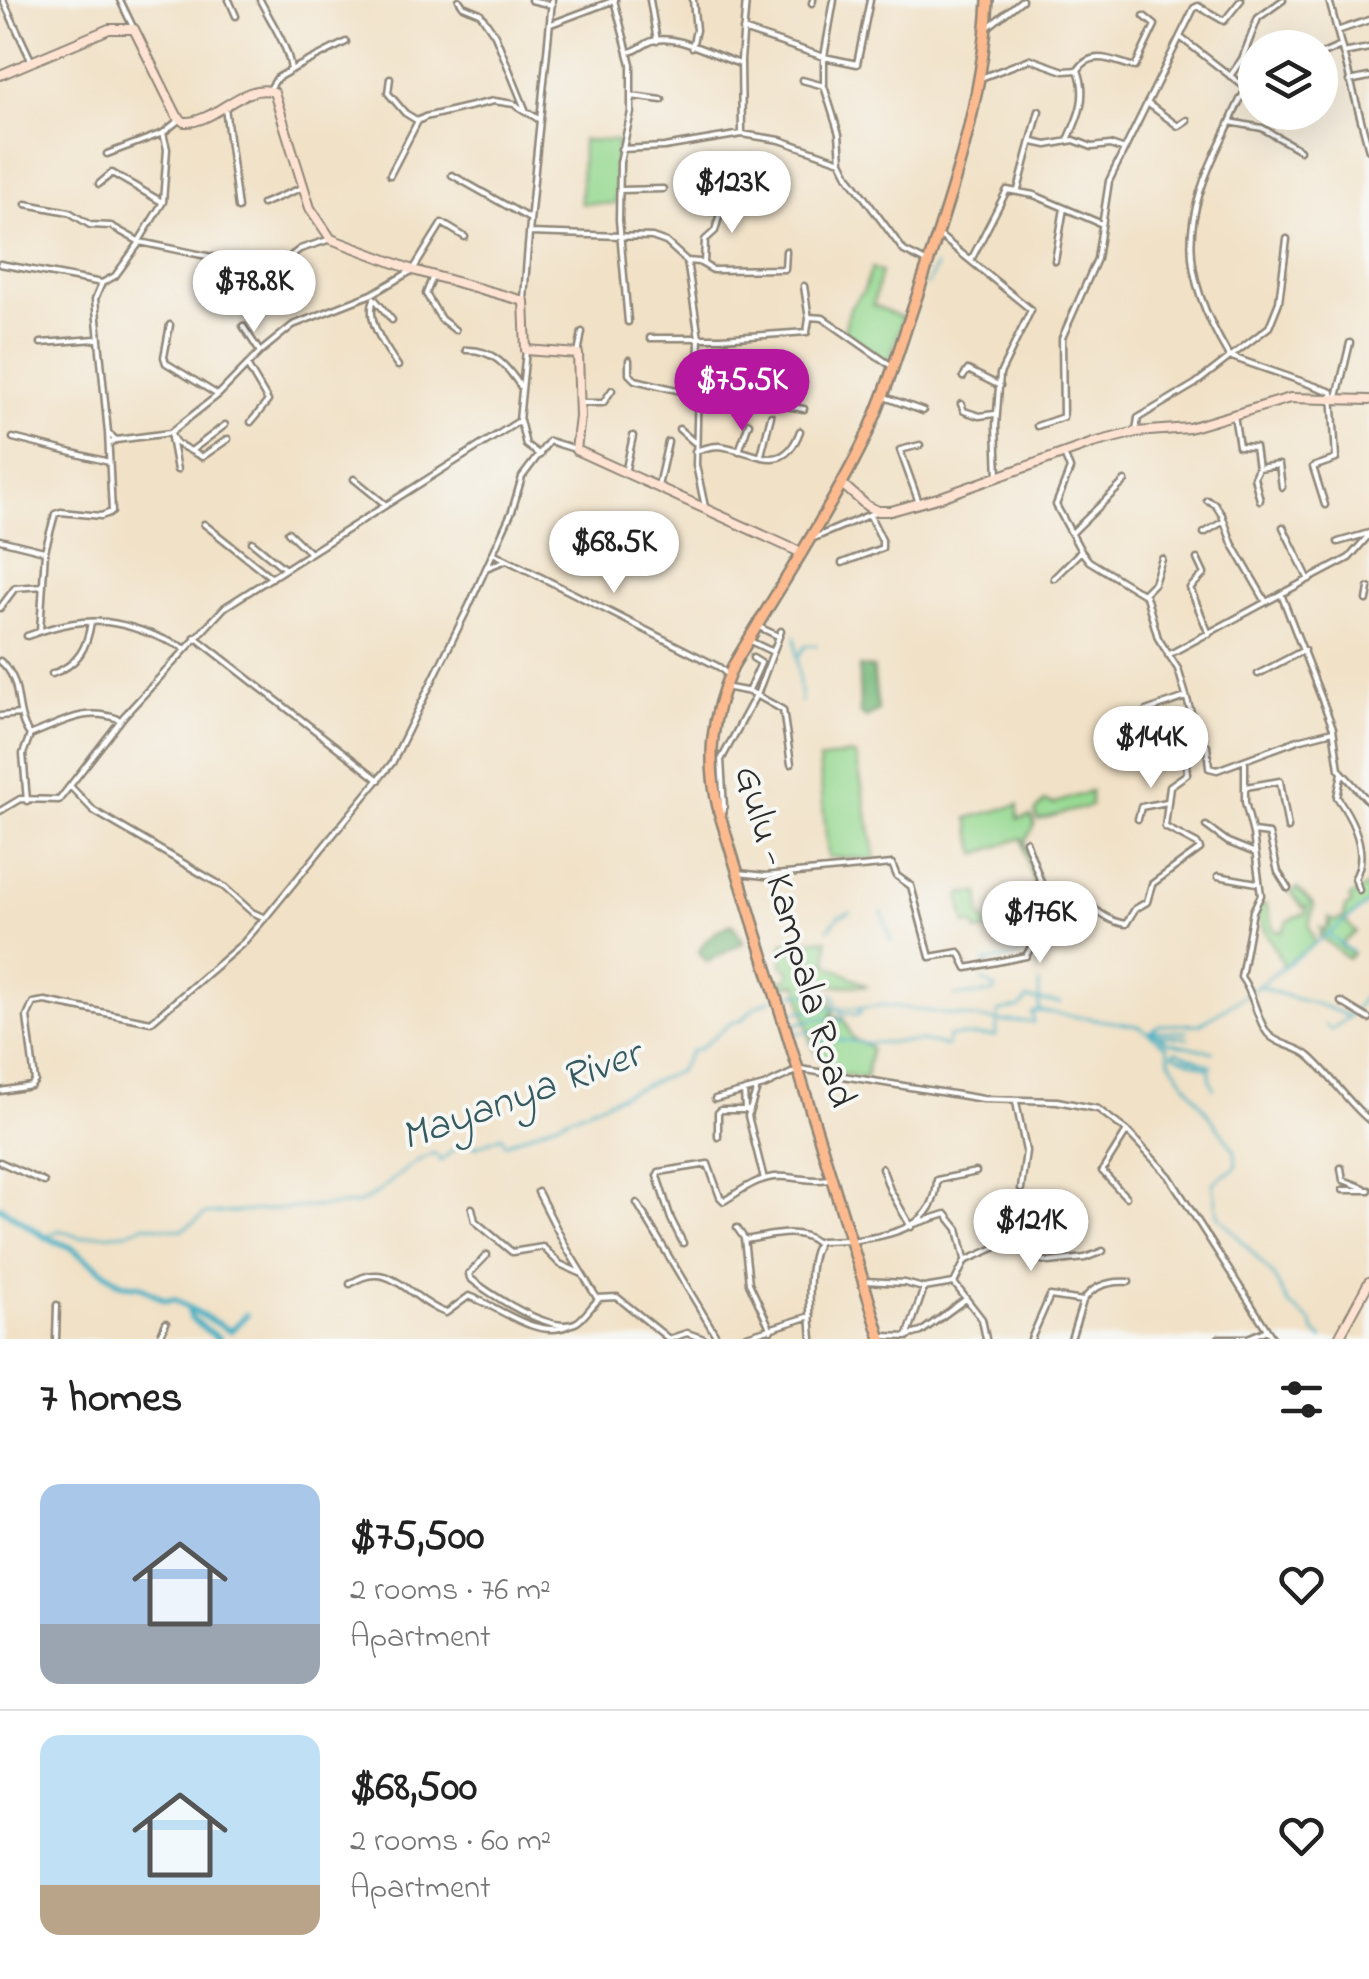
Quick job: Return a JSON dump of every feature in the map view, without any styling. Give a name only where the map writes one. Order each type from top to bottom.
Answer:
[{"type":"main road","name":"Gulu - Kampala Road","points":[[881,1338],[720,816],[710,779],[709,753],[713,726],[731,671],[858,456],[893,367],[938,234],[981,78],[988,0]]},
{"type":"street","points":[[3,0],[32,62]]},
{"type":"street","points":[[120,0],[179,120]]},
{"type":"street","points":[[229,0],[236,16]]},
{"type":"street","points":[[260,0],[286,50],[291,70]]},
{"type":"street","points":[[459,0],[480,13],[497,38],[525,109]]},
{"type":"street","points":[[531,0],[552,2],[530,219],[520,420],[526,445],[540,455]]},
{"type":"street","points":[[551,24],[614,0],[630,52],[632,96],[621,149],[619,220],[628,322]]},
{"type":"street","points":[[650,0],[658,41]]},
{"type":"street","points":[[692,47],[696,30],[693,0]]},
{"type":"street","points":[[742,134],[741,64],[746,0]]},
{"type":"street","points":[[834,0],[824,57],[824,86],[838,134],[841,161],[861,196],[901,248],[928,262]]},
{"type":"street","points":[[743,30],[857,64],[870,0]]},
{"type":"street","points":[[987,28],[1022,0]]},
{"type":"street","points":[[1037,426],[1063,417],[1062,338],[1097,259],[1107,187],[1122,149],[1195,7],[1224,21],[1241,0]]},
{"type":"street","points":[[1230,76],[1244,55],[1258,18],[1283,0]]},
{"type":"street","points":[[1328,0],[1336,30]]},
{"type":"street","points":[[981,78],[1030,59],[1064,72],[1078,70],[1090,59],[1115,60],[1134,68],[1155,25],[1144,16]]},
{"type":"street","points":[[1338,32],[1369,20]]},
{"type":"street","points":[[0,75],[109,30],[134,29]]},
{"type":"street","points":[[1338,35],[1369,150]]},
{"type":"street","points":[[1180,38],[1238,82]]},
{"type":"street","points":[[630,52],[658,41],[675,41],[741,64]]},
{"type":"street","points":[[270,90],[277,78],[346,42]]},
{"type":"street","points":[[1338,50],[1369,48]]},
{"type":"street","points":[[1068,140],[1082,106],[1078,70]]},
{"type":"street","points":[[1349,81],[1369,76]]},
{"type":"street","points":[[390,78],[388,93],[405,113],[418,120],[494,101],[525,109],[540,120]]},
{"type":"street","points":[[802,80],[824,86]]},
{"type":"street","points":[[107,154],[164,132],[179,120],[197,122],[251,93],[270,90]]},
{"type":"street","points":[[270,90],[276,96],[310,208],[331,239],[413,270],[524,301]]},
{"type":"street","points":[[632,96],[662,100]]},
{"type":"street","points":[[1147,103],[1178,126],[1187,120]]},
{"type":"street","points":[[1238,105],[1195,200],[1189,232],[1196,284],[1229,356],[1328,389],[1336,397]]},
{"type":"street","points":[[225,107],[238,208]]},
{"type":"street","points":[[1018,190],[1038,111]]},
{"type":"street","points":[[390,174],[418,120]]},
{"type":"street","points":[[1230,122],[1262,128],[1300,150]]},
{"type":"street","points":[[40,631],[45,552],[56,512],[111,514],[107,404],[95,294],[102,283],[115,276],[163,202],[167,149],[164,132]]},
{"type":"street","points":[[621,149],[742,134],[780,140],[841,161]]},
{"type":"street","points":[[1033,142],[1048,145],[1068,140],[1122,149]]},
{"type":"street","points":[[99,184],[112,173],[163,202]]},
{"type":"street","points":[[452,175],[530,219]]},
{"type":"street","points":[[262,204],[304,187]]},
{"type":"street","points":[[620,190],[663,190]]},
{"type":"street","points":[[971,260],[1006,191],[1018,190],[1102,224]]},
{"type":"street","points":[[704,264],[705,240],[716,231],[725,195]]},
{"type":"street","points":[[26,204],[69,212],[90,225],[110,226],[140,241],[213,256],[249,282],[262,278],[300,249],[331,239]]},
{"type":"street","points":[[1055,261],[1064,208]]},
{"type":"street","points":[[610,233],[619,220]]},
{"type":"street","points":[[109,444],[116,440],[170,436],[260,352],[301,320],[373,296],[413,270],[442,224],[465,237]]},
{"type":"street","points":[[529,233],[610,233],[659,238],[688,261],[713,270],[786,270],[786,251]]},
{"type":"street","points":[[938,234],[1032,310],[1004,362],[997,413],[998,477]]},
{"type":"street","points":[[1136,432],[1138,418],[1195,384],[1269,327],[1287,238]]},
{"type":"street","points":[[688,261],[699,364],[695,452],[698,485],[706,510]]},
{"type":"street","points":[[0,264],[102,283]]},
{"type":"street","points":[[433,276],[426,294],[441,319],[455,330]]},
{"type":"street","points":[[650,338],[807,332],[804,286]]},
{"type":"street","points":[[373,296],[392,320]]},
{"type":"street","points":[[373,296],[370,308],[374,322],[398,366]]},
{"type":"street","points":[[809,317],[823,318],[893,367]]},
{"type":"street","points":[[170,325],[164,353],[166,363],[218,395]]},
{"type":"street","points":[[242,326],[260,352]]},
{"type":"street","points":[[576,450],[582,332]]},
{"type":"street","points":[[41,343],[97,339]]},
{"type":"street","points":[[1325,505],[1313,468],[1336,459],[1336,397],[1350,343]]},
{"type":"street","points":[[466,350],[483,350],[495,357],[522,389]]},
{"type":"street","points":[[526,350],[578,354]]},
{"type":"street","points":[[629,360],[629,374],[636,380],[698,395]]},
{"type":"street","points":[[699,364],[737,367]]},
{"type":"street","points":[[247,366],[268,399],[250,422]]},
{"type":"street","points":[[962,377],[968,370],[1000,386]]},
{"type":"street","points":[[699,386],[804,409]]},
{"type":"street","points":[[580,402],[603,403],[612,390]]},
{"type":"street","points":[[882,396],[922,411]]},
{"type":"street","points":[[810,539],[874,514],[919,504],[1136,432],[1190,428],[1290,398],[1369,400]]},
{"type":"street","points":[[961,404],[964,411],[974,415],[997,413]]},
{"type":"street","points":[[1234,415],[1239,446],[1254,447],[1258,468],[1254,476],[1260,500]]},
{"type":"street","points":[[761,456],[771,416]]},
{"type":"street","points":[[0,811],[20,799],[54,802],[71,787],[121,720],[225,607],[520,420]]},
{"type":"street","points":[[739,450],[749,423]]},
{"type":"street","points":[[191,451],[226,424]]},
{"type":"street","points":[[679,428],[695,444]]},
{"type":"street","points":[[695,452],[715,446],[773,460],[793,448],[800,431]]},
{"type":"street","points":[[108,433],[116,440]]},
{"type":"street","points":[[170,436],[205,457],[228,440]]},
{"type":"street","points":[[170,436],[177,470]]},
{"type":"street","points":[[625,473],[634,436]]},
{"type":"street","points":[[14,438],[109,462]]},
{"type":"street","points":[[0,1091],[31,1086],[35,1081],[27,1027],[33,1003],[45,1001],[152,1022],[243,943],[265,918],[396,755],[493,553],[522,477],[552,440],[802,553]]},
{"type":"street","points":[[657,488],[668,442]]},
{"type":"street","points":[[919,504],[900,449],[920,444]]},
{"type":"street","points":[[1064,454],[1070,469],[1056,504],[1080,552],[1144,592],[1158,638],[1178,669],[1198,732],[1207,746],[1210,770],[1334,730]]},
{"type":"street","points":[[1258,468],[1279,466],[1282,487]]},
{"type":"street","points":[[354,480],[387,506]]},
{"type":"street","points":[[1072,532],[1125,481]]},
{"type":"street","points":[[842,484],[874,514],[882,540],[882,548],[842,563]]},
{"type":"street","points":[[1207,500],[1215,504],[1266,602]]},
{"type":"street","points":[[1204,533],[1224,521]]},
{"type":"street","points":[[204,524],[272,578]]},
{"type":"street","points":[[1283,527],[1308,578]]},
{"type":"street","points":[[288,532],[310,554]]},
{"type":"street","points":[[1168,655],[1349,558],[1369,536]]},
{"type":"street","points":[[1338,542],[1369,536]]},
{"type":"street","points":[[0,540],[45,552]]},
{"type":"street","points":[[252,542],[285,569]]},
{"type":"street","points":[[1054,578],[1080,552]]},
{"type":"street","points":[[493,553],[731,671]]},
{"type":"street","points":[[1144,592],[1154,582],[1162,559]]},
{"type":"street","points":[[1197,560],[1204,574],[1190,588],[1210,634]]},
{"type":"street","points":[[486,568],[504,561]]},
{"type":"street","points":[[0,608],[14,588],[43,586]]},
{"type":"street","points":[[1280,594],[1334,730],[1338,767],[1369,802]]},
{"type":"street","points":[[26,636],[91,620],[126,624],[186,648]]},
{"type":"street","points":[[52,674],[68,668],[81,654],[91,620]]},
{"type":"street","points":[[720,816],[724,812],[722,756],[757,695],[779,634],[757,626]]},
{"type":"street","points":[[196,637],[379,780]]},
{"type":"street","points":[[748,640],[773,652]]},
{"type":"street","points":[[1258,674],[1304,650]]},
{"type":"street","points":[[748,692],[761,663],[753,658]]},
{"type":"street","points":[[0,661],[16,680],[20,714],[30,735]]},
{"type":"street","points":[[719,667],[731,671]]},
{"type":"street","points":[[724,687],[757,695],[783,710],[791,764]]},
{"type":"street","points":[[1146,711],[1186,697]]},
{"type":"street","points":[[27,801],[23,754],[30,735],[82,714],[100,713],[121,720]]},
{"type":"street","points":[[0,716],[20,714]]},
{"type":"street","points":[[1044,891],[1052,894],[1068,888],[1117,923],[1128,923],[1136,909],[1147,902],[1152,884],[1200,848],[1165,827],[1172,784],[1187,774],[1186,740],[1198,732]]},
{"type":"street","points":[[1244,760],[1245,802],[1253,832],[1260,900],[1253,911],[1240,977],[1252,993],[1272,1038],[1309,1055],[1369,1120]]},
{"type":"street","points":[[1342,773],[1337,798],[1360,846],[1362,866],[1355,882],[1358,890]]},
{"type":"street","points":[[1246,787],[1279,780],[1288,828]]},
{"type":"street","points":[[71,787],[94,811],[224,887],[252,912],[265,918]]},
{"type":"street","points":[[1138,819],[1141,807],[1167,802]]},
{"type":"street","points":[[1206,826],[1232,844],[1253,852]]},
{"type":"street","points":[[1253,832],[1269,834],[1278,872],[1288,888]]},
{"type":"street","points":[[739,873],[765,876],[892,864],[895,873],[911,886],[930,955],[933,958],[958,952],[967,968],[1026,956],[1050,912],[1026,841]]},
{"type":"street","points":[[1218,876],[1259,884]]},
{"type":"street","points":[[1048,902],[1052,894]]},
{"type":"street","points":[[1342,1002],[1369,1018]]},
{"type":"street","points":[[715,1099],[757,1088],[800,1068],[1016,1102],[1058,1101],[1106,1114],[1128,1131],[1169,1176],[1273,1339]]},
{"type":"street","points":[[747,1109],[757,1088]]},
{"type":"street","points":[[744,1092],[752,1142],[764,1179]]},
{"type":"street","points":[[1016,1102],[1026,1151],[1021,1189]]},
{"type":"street","points":[[718,1137],[718,1113],[724,1108],[747,1109]]},
{"type":"street","points":[[1126,1197],[1102,1169],[1128,1131]]},
{"type":"street","points":[[0,1162],[44,1182]]},
{"type":"street","points":[[683,1243],[671,1219],[658,1173],[708,1164],[723,1200],[764,1179],[832,1178]]},
{"type":"street","points":[[882,1168],[890,1190],[912,1226]]},
{"type":"street","points":[[1341,1168],[1343,1180],[1366,1189]]},
{"type":"street","points":[[912,1226],[935,1200],[936,1180],[976,1172]]},
{"type":"street","points":[[1343,1190],[1366,1189]]},
{"type":"street","points":[[538,1192],[580,1274],[598,1299]]},
{"type":"street","points":[[637,1204],[718,1339]]},
{"type":"street","points":[[472,1208],[475,1220],[512,1252],[543,1247],[560,1264],[580,1274]]},
{"type":"street","points":[[744,1240],[793,1234],[806,1235],[817,1243],[888,1236],[946,1214],[958,1229],[965,1260],[954,1283]]},
{"type":"street","points":[[737,1228],[744,1240],[749,1283],[771,1330]]},
{"type":"street","points":[[812,1339],[811,1267],[817,1243]]},
{"type":"street","points":[[965,1260],[1006,1243],[1025,1246],[1038,1259],[1050,1262],[1085,1258],[1103,1251]]},
{"type":"street","points":[[487,1254],[469,1274],[472,1280],[523,1312],[566,1326]]},
{"type":"street","points":[[350,1284],[377,1274],[387,1275],[442,1312],[452,1311],[469,1296],[525,1325],[548,1332],[582,1319],[598,1299],[618,1297],[669,1338],[687,1333],[704,1339]]},
{"type":"street","points":[[1071,1339],[1091,1289],[1114,1281],[1129,1282]]},
{"type":"street","points":[[864,1282],[906,1283],[924,1288],[954,1283]]},
{"type":"street","points":[[1338,1339],[1369,1282]]},
{"type":"street","points":[[954,1283],[982,1319],[986,1339]]},
{"type":"street","points":[[907,1336],[924,1288]]},
{"type":"street","points":[[1031,1339],[1048,1298],[1083,1301]]},
{"type":"street","points":[[881,1338],[921,1332],[966,1300]]},
{"type":"street","points":[[56,1339],[57,1305]]},
{"type":"street","points":[[737,1339],[811,1316]]},
{"type":"street","points":[[159,1339],[166,1323]]},
{"type":"street","points":[[558,1339],[560,1330]]},
{"type":"street","points":[[1219,1338],[1240,1339],[1267,1330]]},
{"type":"green space","points":[[582,140],[617,141],[616,204],[581,203]]},
{"type":"green space","points":[[872,268],[881,272],[873,305],[903,318],[888,364],[844,330],[850,308],[864,290]]},
{"type":"green space","points":[[859,667],[873,668],[878,711],[866,718],[860,713]]},
{"type":"green space","points":[[856,756],[876,859],[828,857],[819,760]]},
{"type":"green space","points":[[1091,791],[1091,806],[1038,820],[1035,812],[1045,801],[1053,804]]},
{"type":"green space","points":[[1018,805],[1018,819],[1031,816],[1033,820],[1034,827],[1025,841],[1046,901],[1041,902],[1022,838],[977,854],[968,818]]},
{"type":"green space","points":[[1369,885],[1369,903],[1345,921],[1356,932],[1340,945],[1353,954],[1348,959],[1319,935],[1323,933],[1320,928],[1326,930],[1328,923],[1330,927],[1329,918],[1344,918],[1345,907],[1352,904],[1349,898]]},
{"type":"green space","points":[[1297,888],[1314,905],[1309,926],[1315,943],[1284,966],[1255,911],[1257,906],[1266,904],[1274,930],[1282,932],[1289,920],[1306,913],[1307,906],[1303,908],[1291,892]]},
{"type":"green space","points":[[962,893],[980,893],[980,916],[988,924],[993,923],[994,929],[976,932],[975,925],[966,925]]},
{"type":"green space","points":[[732,924],[744,942],[707,962],[699,952],[701,947]]},
{"type":"green space","points":[[827,939],[828,962],[824,962],[868,986],[823,985],[834,1011],[830,1015],[843,1018],[853,1039],[871,1047],[866,1078],[821,1071],[823,1065],[811,1041],[798,984],[776,987],[774,981],[788,979],[789,969],[782,966],[783,943]]},
{"type":"waterway","points":[[927,285],[936,266]]},
{"type":"waterway","points":[[795,636],[797,659]]},
{"type":"waterway","points":[[801,702],[797,659],[805,646],[817,645]]},
{"type":"waterway","points":[[1150,1031],[1159,1025],[1200,1024],[1253,990],[1369,903]]},
{"type":"waterway","points":[[843,915],[850,912]]},
{"type":"waterway","points":[[882,912],[889,933]]},
{"type":"waterway","points":[[828,929],[840,915]]},
{"type":"waterway","points":[[889,935],[891,942]]},
{"type":"waterway","points":[[1329,935],[1352,952]]},
{"type":"waterway","points":[[984,963],[1020,955]]},
{"type":"waterway","points":[[955,996],[994,993],[996,988],[981,980]]},
{"type":"waterway","points":[[1039,983],[1039,1011]]},
{"type":"waterway","points":[[1259,986],[1348,1017],[1352,1012]]},
{"type":"waterway","points":[[1355,1009],[1369,990]]},
{"type":"waterway","name":"Mayanya River","points":[[779,997],[806,993],[834,995],[836,1005]]},
{"type":"waterway","name":"Mayanya River","points":[[45,1237],[59,1230],[81,1238],[119,1234],[144,1225],[182,1230],[206,1214],[357,1204],[434,1153],[441,1161],[454,1149],[472,1143],[475,1147],[502,1136],[505,1144],[679,1071],[691,1051],[772,999]]},
{"type":"waterway","points":[[998,1021],[998,1011],[1020,1008],[1027,999],[1060,1003]]},
{"type":"waterway","name":"Mayanya River","points":[[788,1014],[884,1005],[997,1021],[1034,1022],[1032,1013],[1039,1011],[1139,1026],[1167,1046],[1170,1061],[1235,1151],[1236,1167],[1213,1183],[1218,1215],[1273,1275],[1289,1305],[1310,1321],[1323,1339]]},
{"type":"waterway","points":[[839,1012],[859,1015],[861,1008]]},
{"type":"waterway","points":[[790,1026],[816,1018],[843,1020]]},
{"type":"waterway","points":[[1325,1025],[1331,1030],[1347,1018]]},
{"type":"waterway","points":[[810,1043],[833,1039],[868,1043],[923,1041],[946,1046],[949,1036],[996,1036],[997,1024]]},
{"type":"waterway","points":[[792,1034],[831,1029]]},
{"type":"waterway","points":[[1151,1031],[1168,1042],[1213,1052]]},
{"type":"waterway","points":[[1155,1031],[1188,1032]]},
{"type":"waterway","points":[[1160,1035],[1189,1038]]},
{"type":"waterway","points":[[1173,1054],[1176,1051],[1212,1066]]},
{"type":"waterway","points":[[1172,1054],[1210,1069],[1214,1089]]},
{"type":"waterway","name":"Mayanya River","points":[[0,1207],[45,1237],[70,1247],[121,1284],[140,1286],[165,1300],[174,1299],[230,1331],[246,1315]]},
{"type":"waterway","points":[[189,1310],[191,1318],[219,1339]]}]
